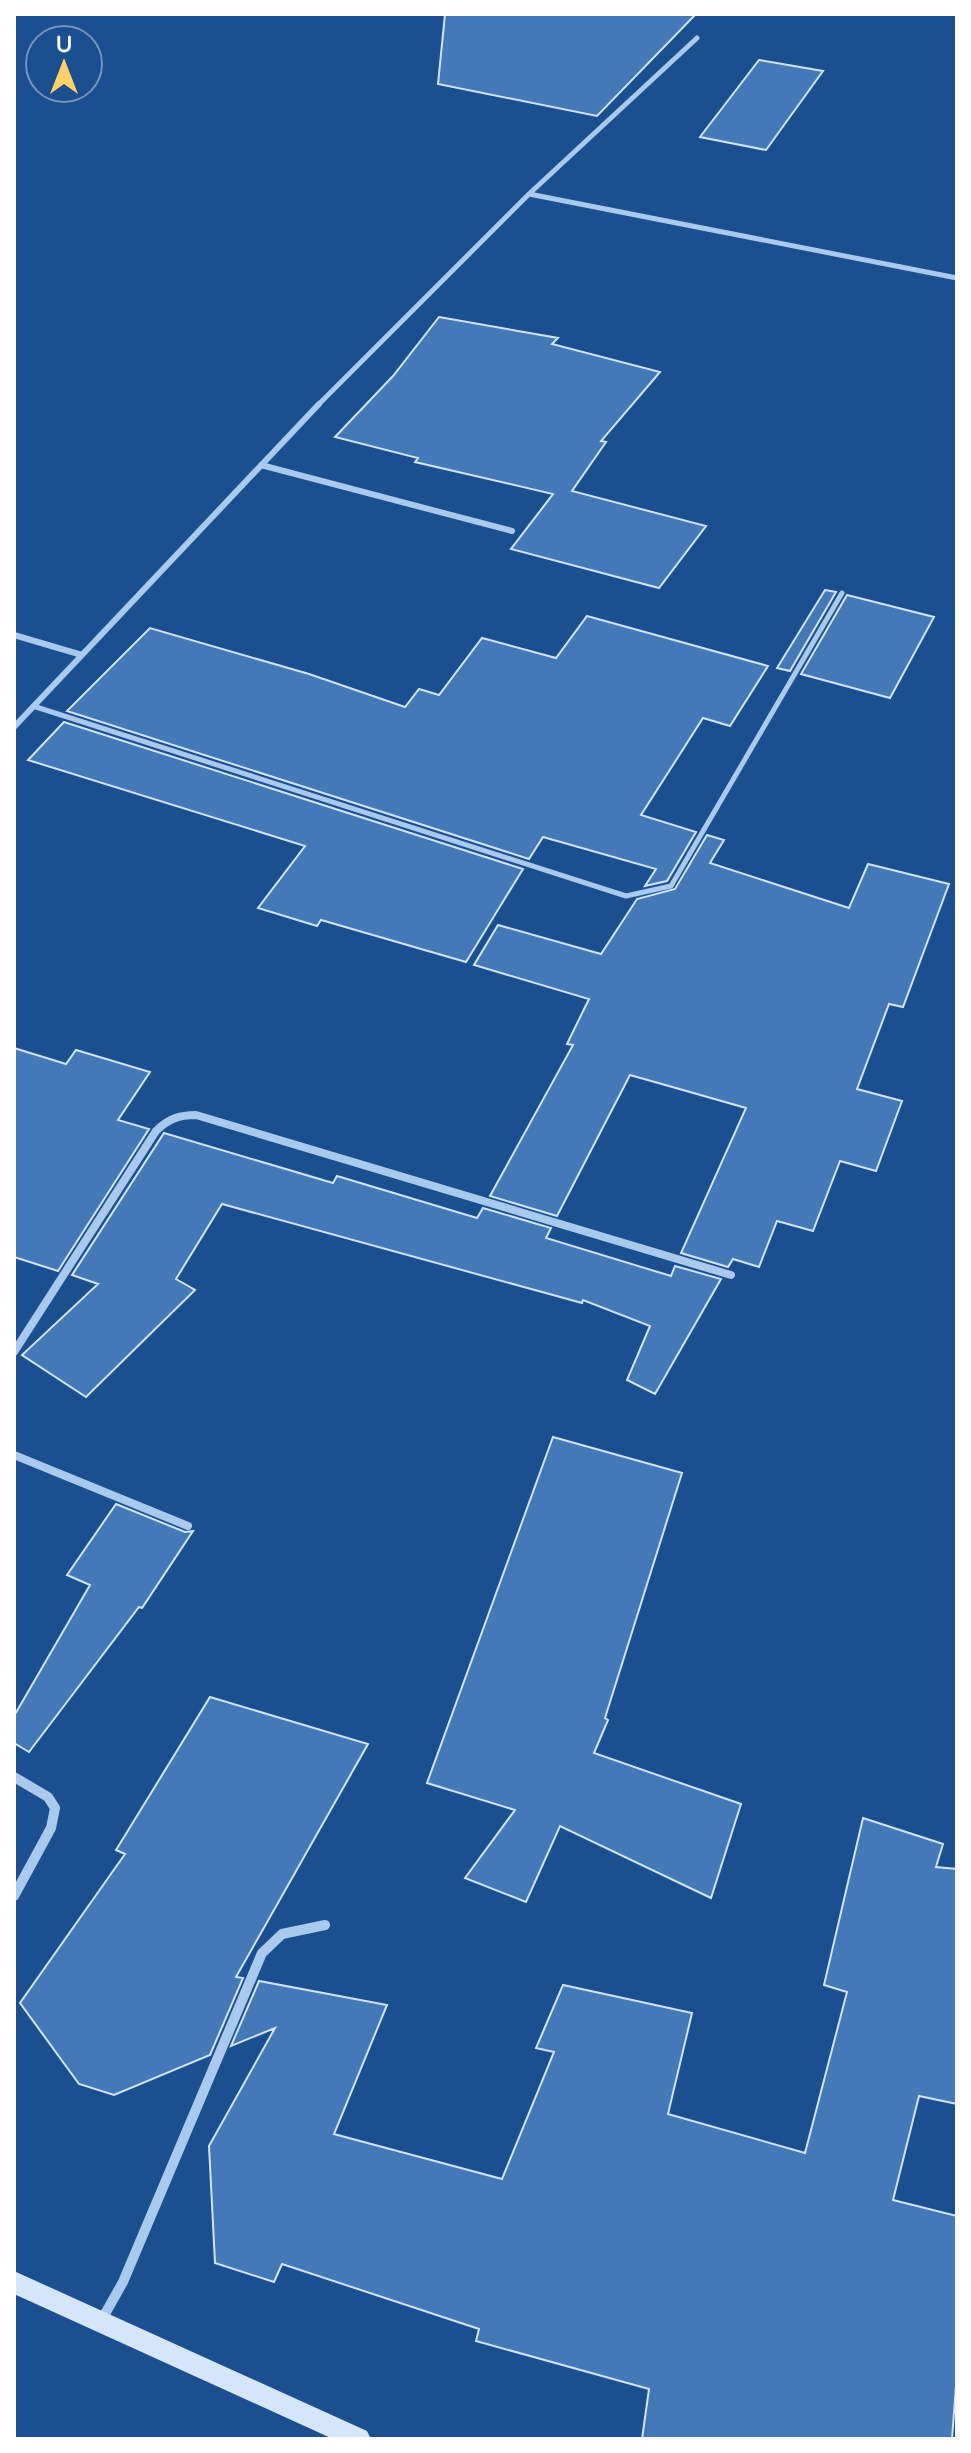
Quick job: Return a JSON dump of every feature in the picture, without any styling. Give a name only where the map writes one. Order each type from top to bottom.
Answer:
[{"type":"street","points":[[14,727],[18,717],[33,706],[261,465],[529,194],[697,38]]},
{"type":"street","points":[[529,194],[957,278]]},
{"type":"street","points":[[261,465],[512,531]]},
{"type":"street","points":[[14,635],[82,655]]},
{"type":"street","points":[[14,1352],[156,1131],[165,1121],[184,1114],[196,1115],[731,1275]]},
{"type":"street","points":[[14,1455],[188,1526]]},
{"type":"street","points":[[14,1777],[48,1797],[55,1808],[51,1828],[14,1896]]},
{"type":"street","points":[[101,2322],[123,2282],[262,1953],[273,1938],[290,1929],[325,1925]]},
{"type":"street","points":[[14,2282],[359,2439]]},
{"type":"lane","points":[[33,706],[626,896],[671,886],[842,593]]},
{"type":"building","points":[[445,14],[696,14],[597,116],[438,84]]},
{"type":"building","points":[[759,60],[823,71],[766,150],[700,137]]},
{"type":"building","points":[[439,317],[558,338],[552,344],[660,372],[601,441],[606,442],[572,491],[706,526],[659,588],[511,549],[553,494],[415,462],[418,458],[335,437],[393,376]]},
{"type":"building","points":[[825,590],[836,592],[790,671],[777,668]]},
{"type":"building","points":[[847,595],[934,617],[890,698],[801,674]]},
{"type":"building","points":[[587,616],[768,666],[730,726],[703,718],[641,815],[696,832],[667,881],[645,886],[656,869],[543,837],[529,859],[67,711],[150,628],[309,674],[405,707],[419,689],[439,695],[482,638],[556,658]]},
{"type":"building","points":[[64,722],[523,869],[466,962],[321,920],[317,926],[258,908],[305,846],[28,760]]},
{"type":"building","points":[[707,835],[724,840],[710,863],[849,908],[868,864],[949,884],[903,1007],[889,1004],[857,1089],[902,1101],[876,1171],[840,1161],[813,1231],[777,1221],[759,1267],[733,1259],[728,1267],[681,1253],[746,1108],[630,1075],[557,1216],[490,1196],[573,1045],[567,1044],[589,999],[474,965],[498,925],[601,954],[637,899],[675,889]]},
{"type":"building","points":[[14,1048],[66,1064],[76,1050],[150,1072],[118,1120],[149,1129],[58,1271],[14,1257]]},
{"type":"building","points":[[164,1133],[333,1183],[337,1176],[477,1218],[483,1208],[551,1228],[546,1238],[671,1276],[675,1266],[721,1279],[655,1394],[627,1380],[650,1326],[583,1300],[582,1303],[222,1204],[176,1279],[195,1290],[86,1397],[22,1355],[98,1284],[72,1275]]},
{"type":"building","points":[[553,1437],[682,1473],[605,1718],[608,1720],[594,1753],[741,1804],[711,1898],[560,1826],[526,1902],[465,1878],[515,1810],[427,1783]]},
{"type":"building","points":[[116,1504],[185,1532],[193,1531],[142,1608],[139,1607],[29,1752],[14,1743],[14,1716],[90,1585],[67,1575]]},
{"type":"building","points":[[210,1697],[368,1744],[236,1977],[243,1978],[210,2055],[114,2095],[79,2084],[20,2003],[125,1854],[116,1850]]},
{"type":"building","points":[[863,1818],[943,1844],[936,1867],[957,1869],[957,2104],[919,2096],[893,2200],[957,2216],[957,2372],[952,2439],[642,2439],[649,2389],[476,2341],[479,2329],[282,2264],[274,2282],[215,2263],[209,2146],[275,2028],[231,2046],[259,1981],[387,2005],[334,2134],[502,2179],[554,2052],[536,2048],[563,1985],[692,2013],[668,2114],[805,2153],[847,1992],[824,1985]]}]
